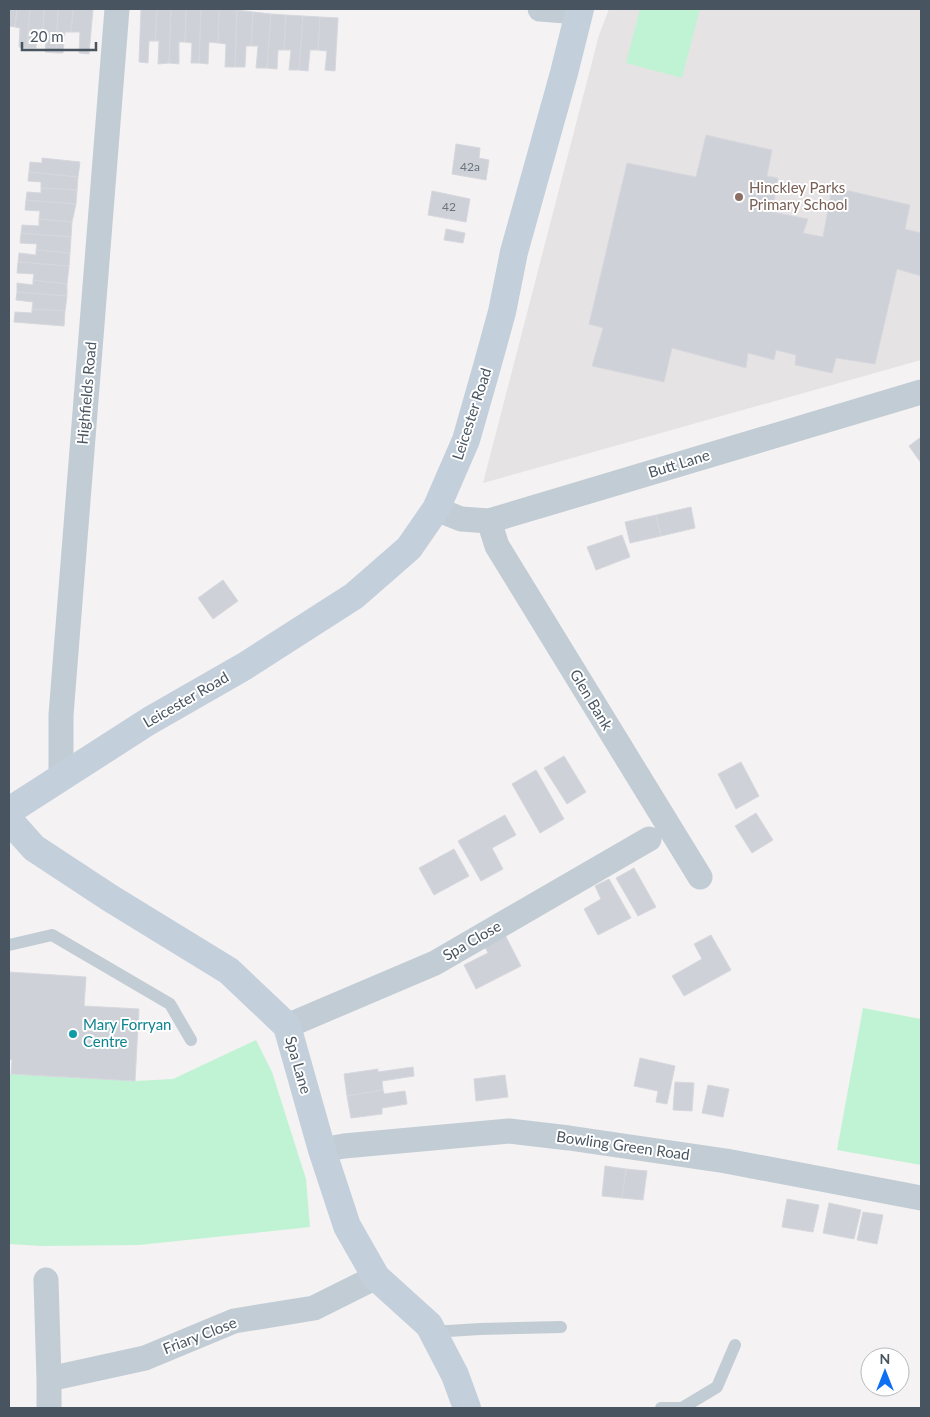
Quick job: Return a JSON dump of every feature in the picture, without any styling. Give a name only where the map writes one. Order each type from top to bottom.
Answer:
[{"type":"main road","name":"Leicester Road","points":[[9,811],[149,721],[245,666],[354,596],[409,548],[436,509],[459,458],[472,420],[502,312],[514,252],[580,10]]},
{"type":"main road","name":"Spa Lane","points":[[9,820],[34,848],[110,898],[229,971],[287,1026],[322,1150],[347,1226],[376,1277],[428,1325],[456,1376],[467,1408]]},
{"type":"street","name":"Highfields Road","points":[[60,777],[61,715],[117,9]]},
{"type":"street","points":[[540,9],[580,10]]},
{"type":"street","name":"Butt Lane","points":[[436,509],[461,519],[489,521],[921,392]]},
{"type":"street","name":"Glen Bank","points":[[489,521],[497,546],[700,878]]},
{"type":"street","name":"Spa Close","points":[[287,1026],[435,963],[649,839]]},
{"type":"street","name":"Bowling Green Road","points":[[322,1150],[344,1146],[509,1131],[569,1138],[726,1162],[921,1198]]},
{"type":"street","name":"Friary Close","points":[[49,1379],[145,1358],[234,1321],[314,1308],[376,1277]]},
{"type":"street","points":[[46,1280],[49,1408]]},
{"type":"lane","points":[[9,945],[52,935],[170,1004],[191,1040]]},
{"type":"lane","points":[[432,1332],[561,1327]]},
{"type":"lane","points":[[661,1408],[682,1408],[718,1386],[735,1345]]},
{"type":"shaded area","name":"Hinckley Parks Primary School","points":[[609,9],[921,9],[921,360],[483,483],[599,35]]},
{"type":"green space","points":[[640,9],[700,9],[682,78],[626,63]]},
{"type":"green space","points":[[863,1008],[921,1019],[921,1165],[837,1150]]},
{"type":"green space","points":[[256,1040],[272,1072],[306,1179],[310,1227],[139,1245],[42,1246],[9,1244],[9,1074],[135,1081],[173,1079]]},
{"type":"building","points":[[9,9],[17,9],[15,27],[9,26]]},
{"type":"building","points":[[17,9],[30,9],[27,48],[19,47],[20,28],[15,27]]},
{"type":"building","points":[[30,9],[44,9],[43,29],[37,29],[36,48],[27,48]]},
{"type":"building","points":[[44,9],[58,9],[56,53],[45,52],[47,30],[43,29]]},
{"type":"building","points":[[58,9],[73,9],[71,32],[65,32],[63,53],[56,53]]},
{"type":"building","points":[[73,9],[93,9],[89,54],[79,53],[80,32],[71,32]]},
{"type":"building","points":[[141,9],[157,9],[155,41],[149,41],[148,63],[139,62]]},
{"type":"building","points":[[157,9],[171,9],[169,63],[158,64],[159,41],[155,41]]},
{"type":"building","points":[[171,9],[186,9],[185,42],[179,42],[179,64],[169,63]]},
{"type":"building","points":[[186,9],[201,9],[199,63],[191,63],[192,43],[185,42]]},
{"type":"building","points":[[201,9],[219,9],[218,43],[209,42],[208,64],[199,63]]},
{"type":"building","points":[[219,9],[237,10],[235,67],[225,67],[226,44],[218,43]]},
{"type":"building","points":[[237,10],[253,12],[251,46],[246,46],[245,67],[235,67]]},
{"type":"building","points":[[253,12],[271,14],[267,68],[256,68],[258,46],[251,46]]},
{"type":"building","points":[[271,14],[286,15],[284,50],[278,50],[277,69],[267,68]]},
{"type":"building","points":[[286,15],[303,16],[299,70],[289,70],[291,50],[284,50]]},
{"type":"building","points":[[303,16],[320,17],[318,50],[310,50],[308,71],[299,70]]},
{"type":"building","points":[[320,17],[338,18],[335,71],[325,70],[327,51],[318,50]]},
{"type":"building","points":[[706,135],[772,150],[767,176],[778,178],[772,212],[808,219],[803,233],[823,237],[832,187],[910,205],[905,229],[921,233],[921,276],[897,269],[875,364],[836,358],[832,373],[795,365],[796,355],[776,350],[774,360],[748,353],[746,368],[672,348],[664,382],[592,366],[603,328],[589,324],[627,163],[696,177]]},
{"type":"building","points":[[456,144],[480,148],[479,158],[489,160],[486,180],[452,174]]},
{"type":"building","points":[[42,158],[80,162],[78,177],[29,172],[30,162],[42,163]]},
{"type":"building","points":[[29,172],[78,177],[77,190],[41,188],[41,182],[28,181]]},
{"type":"building","points":[[41,188],[77,190],[76,204],[26,200],[27,192],[41,193]]},
{"type":"building","points":[[432,191],[470,199],[466,222],[428,215]]},
{"type":"building","points":[[26,200],[76,204],[72,222],[39,219],[40,211],[25,210]]},
{"type":"building","points":[[39,219],[72,222],[71,237],[21,233],[22,225],[39,226]]},
{"type":"building","points":[[446,229],[465,233],[463,243],[444,240]]},
{"type":"building","points":[[21,233],[71,237],[70,253],[36,250],[37,244],[20,243]]},
{"type":"building","points":[[36,250],[70,253],[69,266],[18,262],[19,253],[36,255]]},
{"type":"building","points":[[18,262],[69,266],[67,284],[33,280],[34,274],[17,273]]},
{"type":"building","points":[[33,280],[67,284],[67,296],[17,292],[17,283],[33,285]]},
{"type":"building","points":[[17,292],[67,296],[65,311],[32,309],[33,302],[16,300]]},
{"type":"building","points":[[32,309],[65,311],[64,326],[14,322],[15,312],[32,313]]},
{"type":"building","points":[[921,437],[921,463],[909,446]]},
{"type":"building","points":[[691,507],[695,528],[661,536],[656,515]]},
{"type":"building","points":[[656,515],[661,536],[630,543],[625,522]]},
{"type":"building","points":[[622,535],[630,557],[596,570],[587,547]]},
{"type":"building","points":[[223,580],[238,601],[213,619],[198,598]]},
{"type":"building","points":[[564,756],[586,792],[567,804],[544,768]]},
{"type":"building","points":[[741,762],[759,796],[736,809],[718,774]]},
{"type":"building","points":[[536,770],[564,819],[540,833],[512,784]]},
{"type":"building","points":[[756,813],[773,840],[752,853],[735,826]]},
{"type":"building","points":[[505,815],[516,835],[492,848],[503,869],[481,881],[458,841]]},
{"type":"building","points":[[454,849],[469,876],[434,895],[419,868]]},
{"type":"building","points":[[634,868],[656,907],[638,916],[616,878]]},
{"type":"building","points":[[609,879],[631,918],[598,935],[584,909],[601,899],[595,886]]},
{"type":"building","points":[[503,931],[521,966],[476,989],[464,965],[488,953],[482,941]]},
{"type":"building","points":[[711,935],[731,970],[684,996],[672,976],[702,959],[694,944]]},
{"type":"building","name":"Mary Forryan Centre","points":[[9,972],[86,977],[84,1006],[139,1009],[135,1081],[11,1074],[12,1060],[9,1059]]},
{"type":"building","points":[[640,1058],[675,1066],[667,1104],[656,1102],[658,1091],[634,1086]]},
{"type":"building","points":[[413,1067],[414,1076],[382,1081],[383,1090],[347,1096],[344,1074],[378,1069],[378,1072]]},
{"type":"building","points":[[505,1075],[508,1097],[476,1101],[474,1079]]},
{"type":"building","points":[[675,1082],[694,1083],[692,1111],[673,1110]]},
{"type":"building","points":[[708,1085],[729,1089],[723,1117],[702,1113]]},
{"type":"building","points":[[383,1090],[384,1094],[405,1091],[407,1104],[382,1108],[382,1114],[351,1118],[347,1096]]},
{"type":"building","points":[[605,1166],[626,1169],[622,1198],[602,1196]]},
{"type":"building","points":[[626,1169],[647,1171],[643,1200],[622,1198]]},
{"type":"building","points":[[787,1199],[819,1205],[813,1232],[782,1227]]},
{"type":"building","points":[[829,1203],[861,1210],[854,1239],[823,1233]]},
{"type":"building","points":[[863,1212],[883,1215],[877,1244],[857,1240]]},
{"type":"place","name":"Hinckley Parks Primary School","points":[[739,197]]},
{"type":"place","name":"Mary Forryan Centre","points":[[73,1034]]}]
